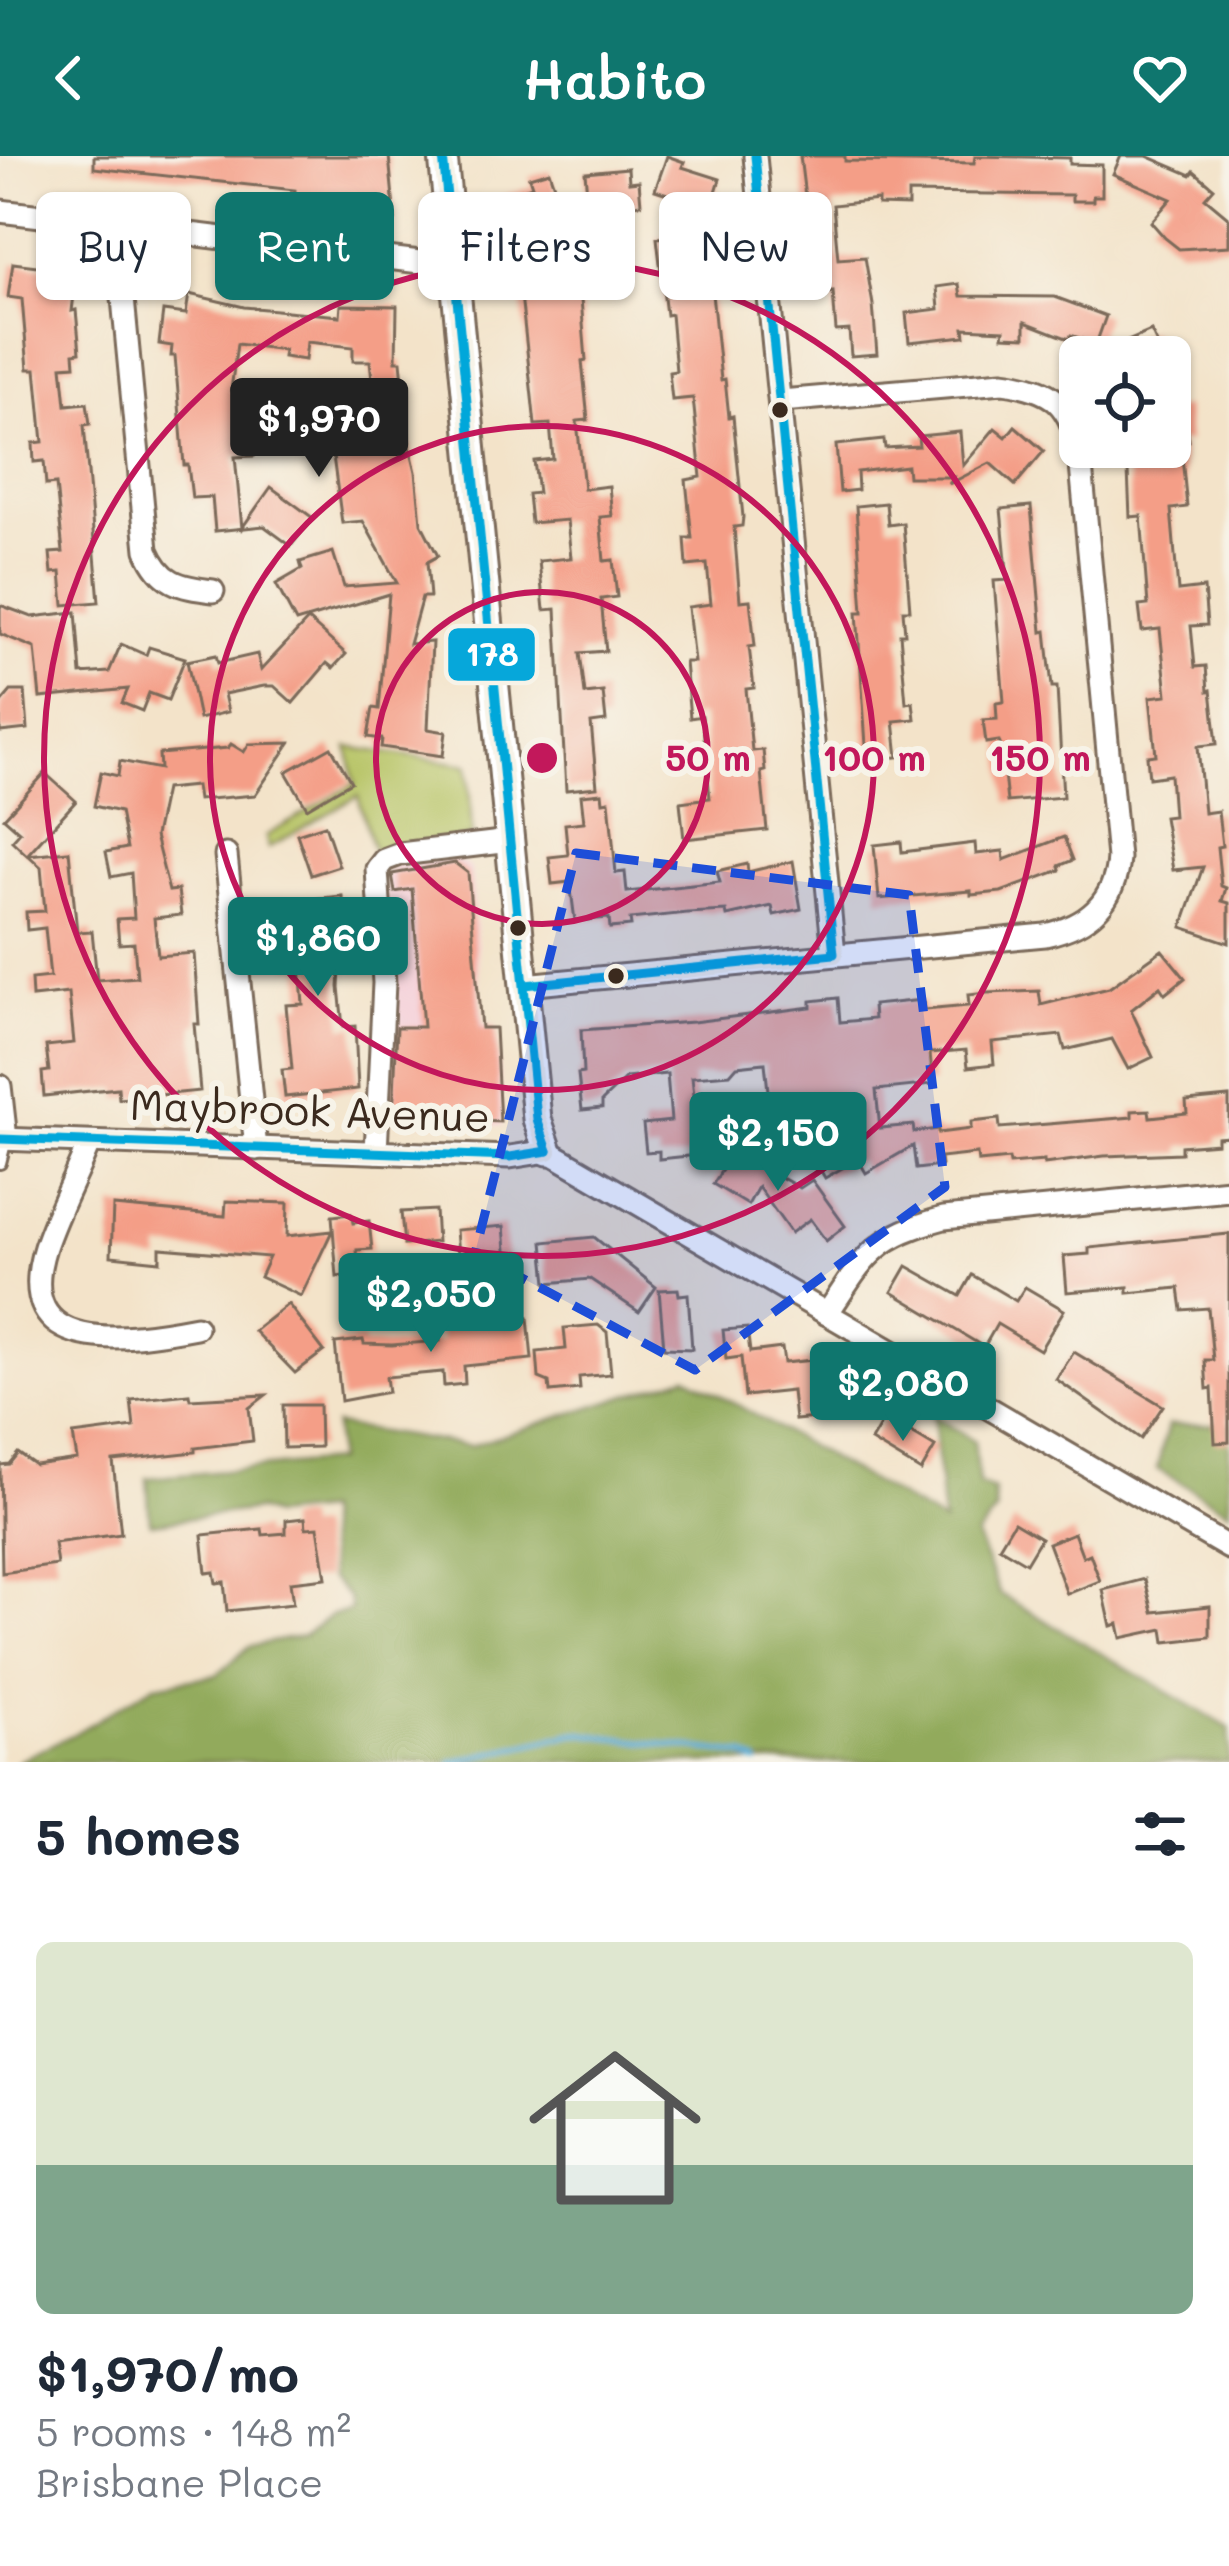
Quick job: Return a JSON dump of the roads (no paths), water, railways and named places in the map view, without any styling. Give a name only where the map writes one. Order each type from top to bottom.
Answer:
[{"type":"street","points":[[443,156],[446,192]]},
{"type":"street","points":[[755,156],[834,954]]},
{"type":"street","points":[[0,212],[36,216]]},
{"type":"street","points":[[191,234],[418,262]]},
{"type":"street","points":[[123,300],[147,550],[155,569],[170,584],[213,591]]},
{"type":"street","points":[[456,300],[537,1119],[548,1151]]},
{"type":"street","points":[[525,986],[1068,930],[1096,912],[1112,889],[1118,858],[1080,455],[1069,415],[1053,396],[1004,382],[781,401]]},
{"type":"street","points":[[376,1152],[384,982],[377,869],[384,860],[400,854],[510,842]]},
{"type":"street","points":[[226,855],[256,1149]]},
{"type":"street","points":[[0,1086],[3,1139]]},
{"type":"street","name":"Maybrook Avenue","points":[[3,1139],[510,1157],[548,1151],[1229,1548]]},
{"type":"street","points":[[89,1143],[44,1251],[41,1303],[62,1327],[95,1338],[196,1327]]},
{"type":"street","points":[[827,1313],[884,1239],[912,1227],[944,1218],[1229,1190]]},
{"type":"lane","points":[[0,1163],[3,1139]]},
{"type":"waterway","points":[[452,1762],[577,1733],[744,1755],[757,1762]]}]
